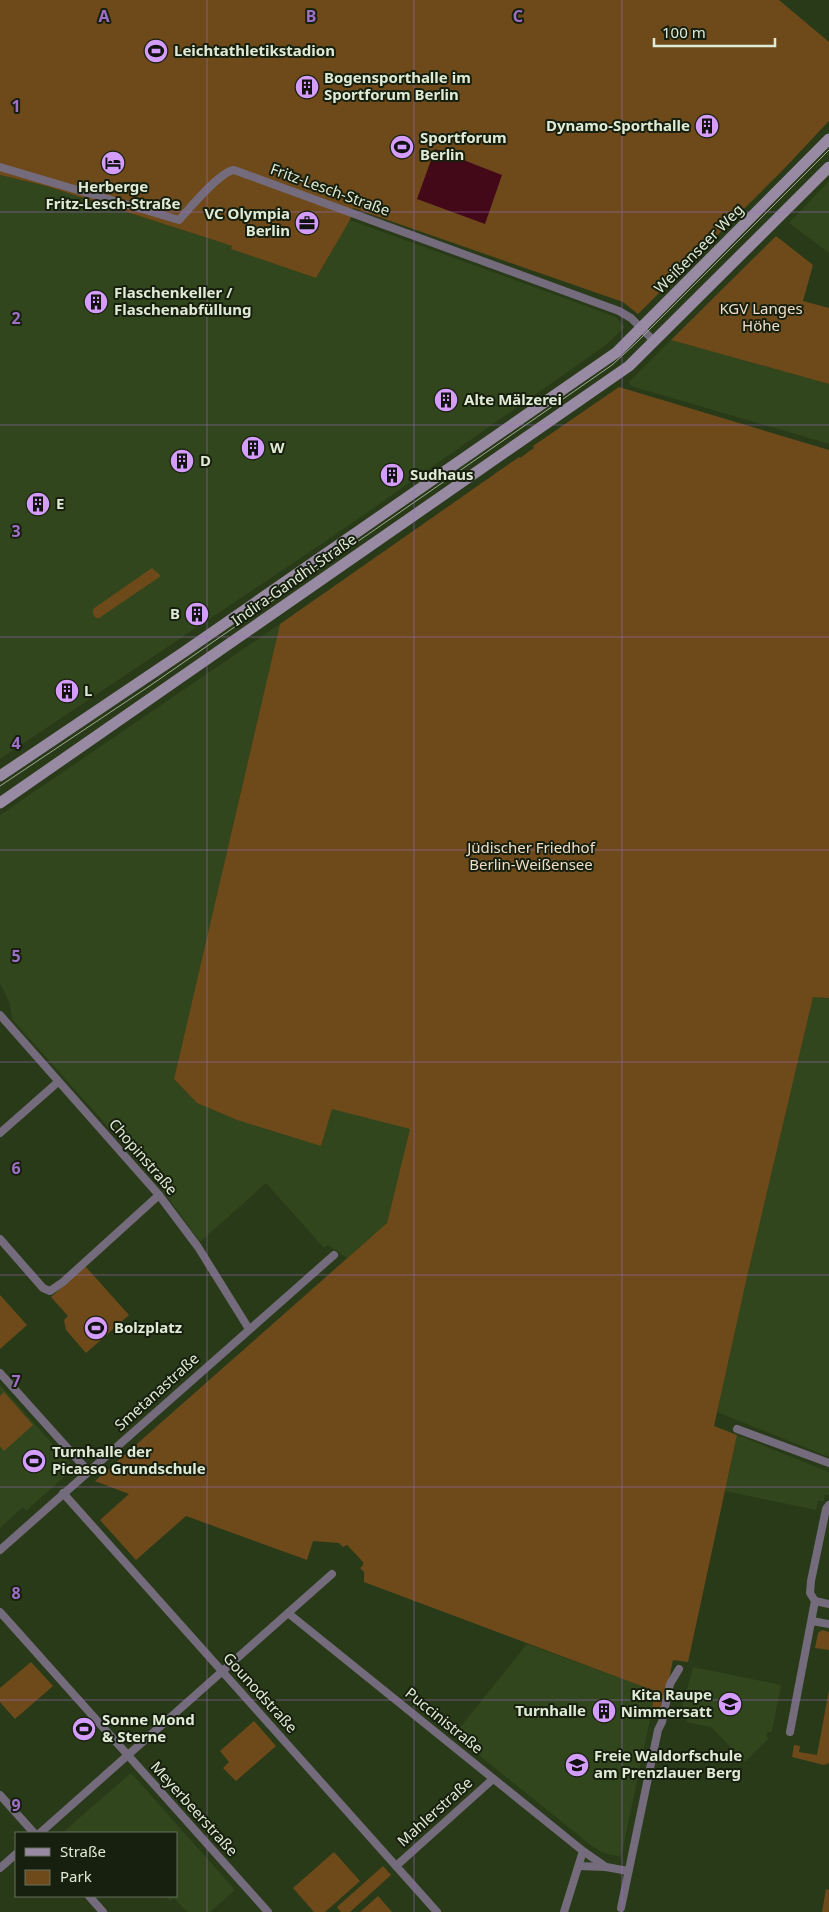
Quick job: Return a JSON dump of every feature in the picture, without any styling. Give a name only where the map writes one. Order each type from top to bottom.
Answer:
[{"type":"main road","name":"Weißenseer Weg","points":[[585,375],[617,352],[829,139]]},
{"type":"main road","points":[[654,341],[829,167]]},
{"type":"main road","points":[[735,235],[748,248]]},
{"type":"main road","name":"Indira-Gandhi-Straße","points":[[0,803],[606,383],[629,366],[654,341]]},
{"type":"main road","name":"Indira-Gandhi-Straße","points":[[0,776],[29,758],[585,375]]},
{"type":"main road","points":[[29,758],[40,774]]},
{"type":"street","name":"Fritz-Lesch-Straße","points":[[0,166],[178,220],[211,186],[234,170],[618,311],[631,318],[654,341]]},
{"type":"street","name":"Chopinstraße","points":[[0,1015],[159,1195],[198,1247],[249,1329]]},
{"type":"street","points":[[0,1133],[58,1082]]},
{"type":"street","points":[[0,1239],[43,1288],[50,1292],[159,1195]]},
{"type":"street","name":"Smetanastraße","points":[[0,1550],[334,1255]]},
{"type":"street","points":[[0,1373],[88,1472]]},
{"type":"street","points":[[737,1429],[829,1462]]},
{"type":"street","name":"Gounodstraße","points":[[64,1493],[436,1912]]},
{"type":"street","points":[[790,1732],[815,1602],[810,1593],[826,1509],[829,1505]]},
{"type":"street","points":[[41,1832],[332,1574]]},
{"type":"street","points":[[815,1602],[829,1604]]},
{"type":"street","name":"Meyerbeerstraße","points":[[0,1612],[268,1912]]},
{"type":"street","name":"Puccinistraße","points":[[288,1613],[583,1851],[606,1866]]},
{"type":"street","points":[[812,1621],[829,1624]]},
{"type":"street","points":[[621,1908],[658,1730],[662,1722],[670,1684],[679,1670]]},
{"type":"street","name":"Mahlerstraße","points":[[396,1866],[493,1779]]},
{"type":"street","points":[[0,1795],[33,1832]]},
{"type":"street","points":[[564,1912],[583,1851]]},
{"type":"street","points":[[0,1868],[15,1855]]},
{"type":"street","points":[[579,1866],[606,1866],[628,1871]]},
{"type":"street","points":[[90,1897],[103,1912]]},
{"type":"shaded area","points":[[435,149],[502,175],[485,224],[417,199]]},
{"type":"shaded area","points":[[0,175],[46,186],[220,242],[232,246],[231,249],[316,278],[350,220],[616,317],[625,327],[606,345],[335,535],[0,759]]},
{"type":"shaded area","points":[[829,181],[829,253],[789,223]]},
{"type":"shaded area","points":[[671,340],[829,384],[829,444],[631,386],[629,382]]},
{"type":"shaded area","points":[[280,624],[174,1079],[197,1103],[237,1120],[321,1146],[332,1108],[410,1129],[387,1223],[347,1258],[328,1245],[324,1248],[266,1183],[200,1242],[156,1181],[12,1019],[10,1004],[0,983],[0,815]]},
{"type":"shaded area","points":[[813,996],[829,998],[829,1457],[717,1412]]},
{"type":"shaded area","points":[[0,1385],[74,1468],[26,1511],[23,1507],[0,1528]]},
{"type":"shaded area","points":[[737,1435],[829,1472],[829,1495],[825,1494],[824,1501],[818,1501],[816,1510],[725,1491]]},
{"type":"shaded area","name":"Freie Waldorfschule am Prenzlauer Berg","points":[[527,1644],[656,1691],[621,1857],[604,1853],[593,1847],[454,1735]]},
{"type":"shaded area","name":"Kita Raupe Nimmersatt","points":[[693,1667],[781,1685],[772,1731],[767,1733],[766,1736],[769,1738],[745,1762],[711,1727],[690,1723],[686,1721],[687,1717],[680,1715]]},
{"type":"shaded area","points":[[131,1773],[235,1890],[210,1912],[187,1912],[174,1898],[170,1901],[166,1897],[178,1897],[178,1832],[63,1832]]},
{"type":"green space","name":"Sportforum Berlin","points":[[0,0],[779,0],[829,42],[829,121],[780,173],[638,314],[623,302],[353,208],[350,220],[316,278],[231,249],[232,246],[220,242],[46,186],[0,175]]},
{"type":"green space","name":"KGV Langes Höhe","points":[[776,236],[813,265],[803,301],[829,308],[829,384],[671,340]]},
{"type":"green space","name":"Jüdischer Friedhof Berlin-Weißensee","points":[[619,387],[829,450],[829,998],[813,997],[747,1277],[714,1426],[737,1435],[688,1662],[673,1660],[661,1717],[651,1715],[655,1691],[364,1582],[364,1572],[360,1568],[363,1562],[347,1545],[343,1547],[339,1543],[313,1541],[307,1560],[186,1516],[136,1560],[100,1520],[129,1494],[95,1481],[387,1223],[410,1129],[332,1109],[321,1146],[237,1120],[197,1103],[174,1079],[280,624]]},
{"type":"green space","points":[[152,568],[161,576],[99,618],[96,618],[93,614],[93,609]]},
{"type":"green space","points":[[85,1266],[129,1315],[86,1353],[66,1330],[64,1320],[68,1316],[51,1297]]},
{"type":"green space","points":[[0,1295],[27,1325],[0,1349]]},
{"type":"green space","points":[[4,1392],[33,1425],[4,1451],[0,1446],[0,1396]]},
{"type":"green space","points":[[822,1630],[829,1632],[829,1650],[815,1648],[818,1633]]},
{"type":"green space","points":[[31,1662],[53,1686],[15,1719],[0,1702],[0,1688]]},
{"type":"green space","points":[[829,1690],[829,1763],[824,1765],[792,1757],[794,1745],[800,1746],[799,1752],[817,1755]]},
{"type":"green space","points":[[254,1721],[276,1746],[236,1781],[223,1768],[229,1762],[220,1751]]},
{"type":"green space","points":[[334,1852],[360,1881],[325,1912],[314,1912],[293,1888]]},
{"type":"green space","points":[[383,1866],[391,1875],[350,1912],[341,1912],[337,1907]]},
{"type":"green space","points":[[826,1889],[829,1890],[829,1912],[822,1912]]},
{"type":"green space","points":[[378,1896],[392,1912],[360,1912]]},
{"type":"tram line","points":[[0,786],[151,685],[612,365],[829,150]]},
{"type":"place","name":"Leichtathletikstadion","points":[[156,51]]},
{"type":"place","name":"Bogensporthalle im Sportforum Berlin","points":[[307,87]]},
{"type":"place","name":"Dynamo-Sporthalle","points":[[707,126]]},
{"type":"place","name":"Sportforum Berlin","points":[[402,147]]},
{"type":"place","name":"Herberge Fritz-Lesch-Straße","points":[[113,163]]},
{"type":"place","name":"VC Olympia Berlin","points":[[307,223]]},
{"type":"place","name":"Flaschenkeller / Flaschenabfüllung","points":[[96,302]]},
{"type":"place","name":"Alte Mälzerei","points":[[446,400]]},
{"type":"place","name":"W","points":[[253,448]]},
{"type":"place","name":"D","points":[[182,461]]},
{"type":"place","name":"Sudhaus","points":[[392,475]]},
{"type":"place","name":"E","points":[[38,504]]},
{"type":"place","name":"B","points":[[197,614]]},
{"type":"place","name":"L","points":[[67,691]]},
{"type":"place","name":"Bolzplatz","points":[[96,1328]]},
{"type":"place","name":"Turnhalle der Picasso Grundschule","points":[[34,1461]]},
{"type":"place","name":"Kita Raupe Nimmersatt","points":[[730,1704]]},
{"type":"place","name":"Turnhalle","points":[[604,1711]]},
{"type":"place","name":"Sonne Mond & Sterne","points":[[84,1729]]},
{"type":"place","name":"Freie Waldorfschule am Prenzlauer Berg","points":[[577,1765]]}]
